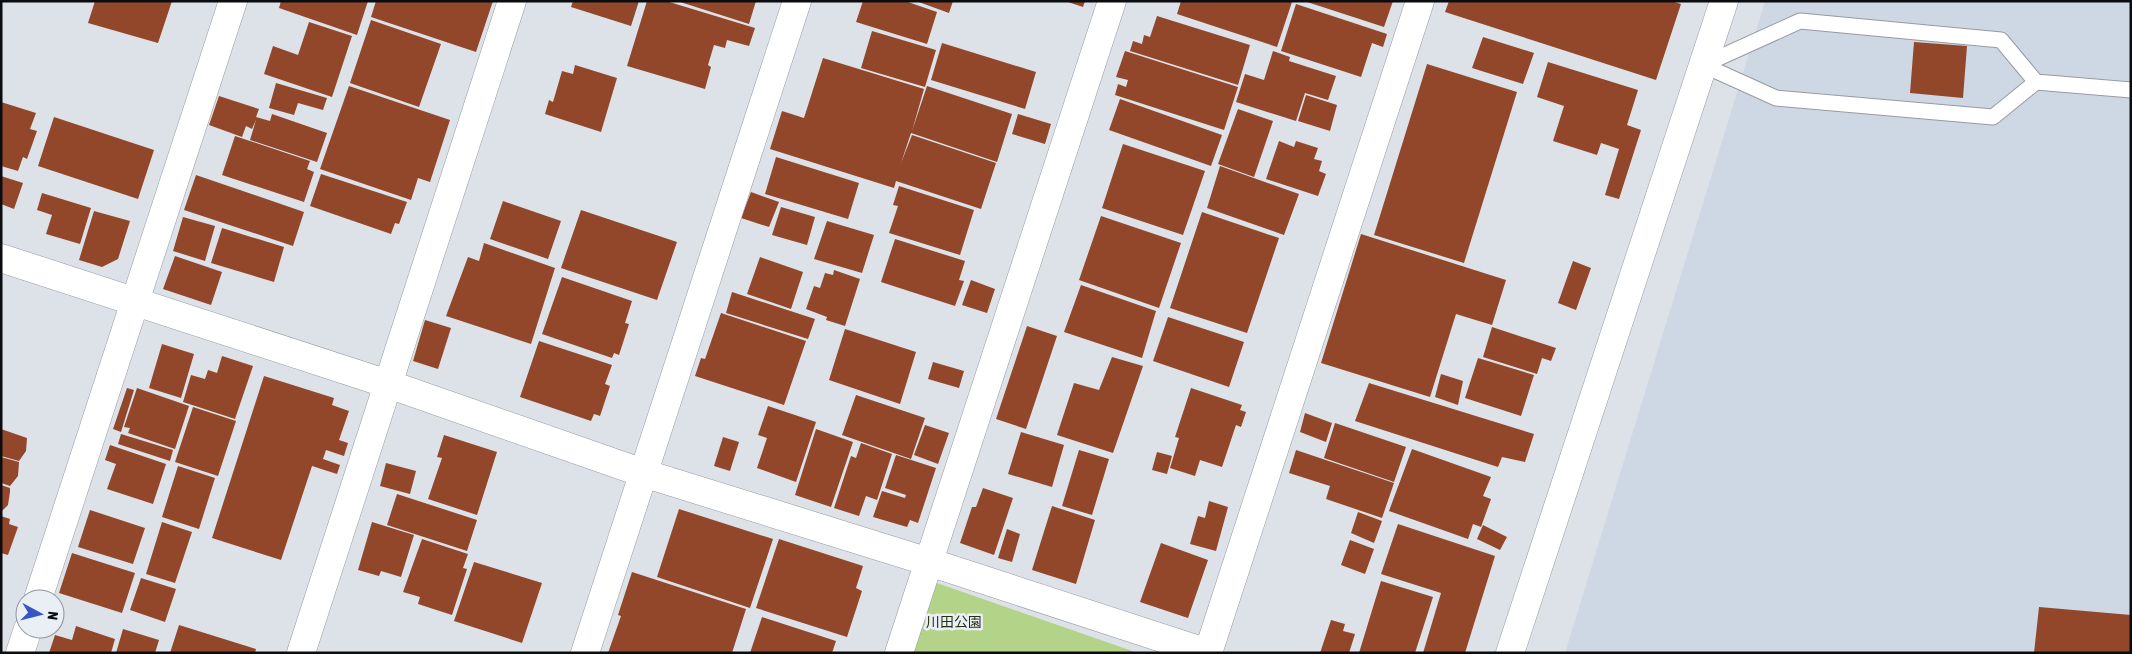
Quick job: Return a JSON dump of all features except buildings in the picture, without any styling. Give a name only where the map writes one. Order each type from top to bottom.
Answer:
[{"type":"street","points":[[41,589],[233,1]]},
{"type":"street","points":[[301,653],[512,1]]},
{"type":"street","points":[[585,653],[797,1]]},
{"type":"street","points":[[899,653],[1112,1]]},
{"type":"street","points":[[1,258],[388,384],[643,473],[929,562],[1208,653],[1420,1]]},
{"type":"street","points":[[1510,653],[1724,1]]},
{"type":"street","points":[[20,653],[25,639]]},
{"type":"lane","points":[[1703,65],[1800,21],[2001,40],[2036,82]]},
{"type":"lane","points":[[1703,65],[1776,98],[1993,117],[2036,82],[2131,90]]},
{"type":"shaded area","points":[[1765,1],[2131,1],[2131,653],[1565,653]]},
{"type":"green space","name":"川田公園","points":[[934,582],[1138,653],[910,653]]}]
